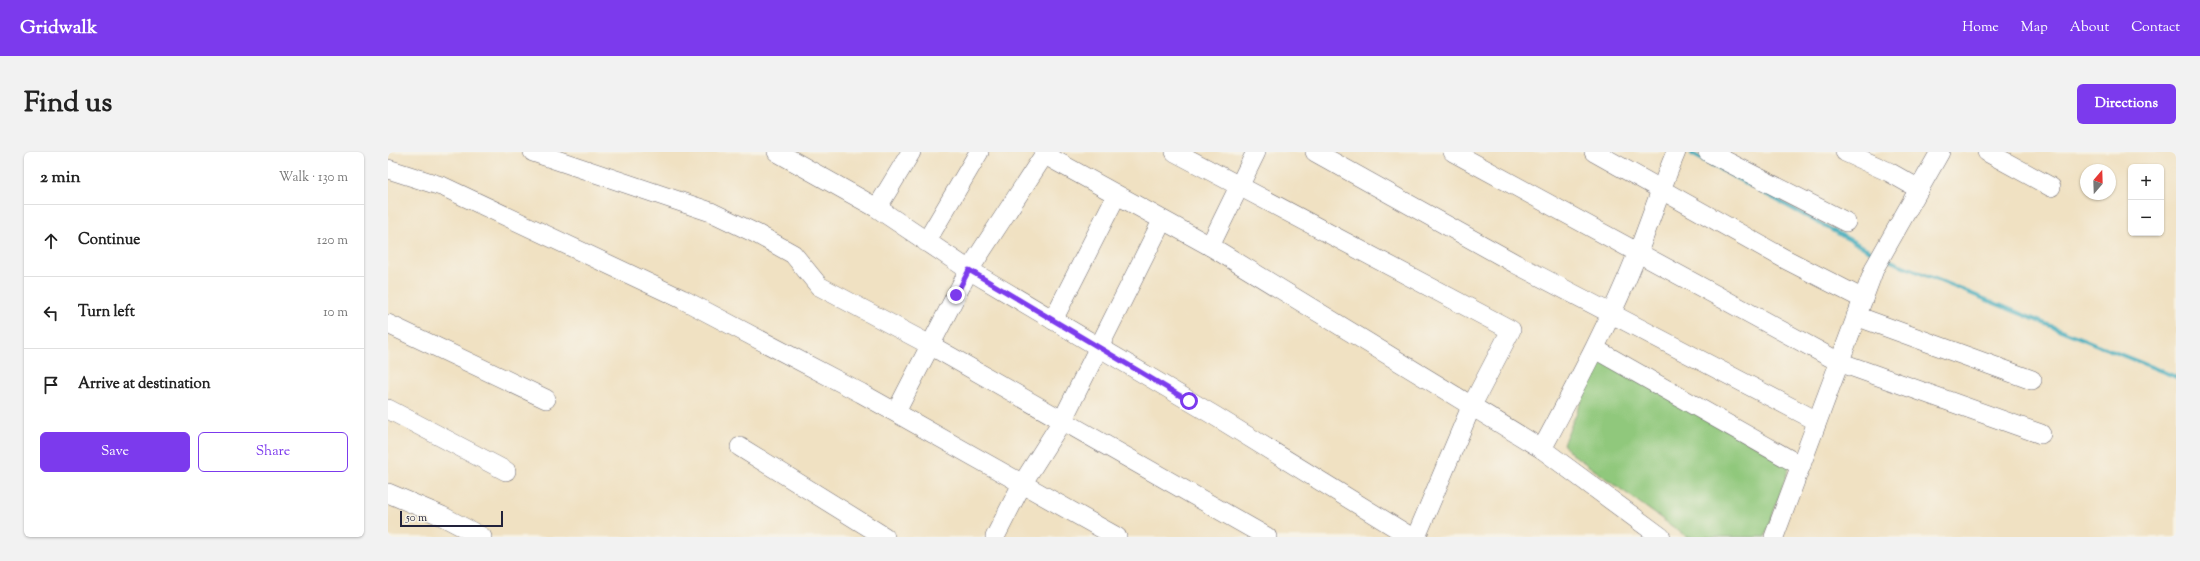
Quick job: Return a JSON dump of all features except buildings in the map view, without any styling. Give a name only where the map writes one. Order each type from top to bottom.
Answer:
[{"type":"street","points":[[533,152],[718,215],[793,254],[819,286],[930,345],[1267,537]]},
{"type":"street","points":[[777,152],[877,208],[969,270],[1411,537]]},
{"type":"street","points":[[877,208],[911,152]]},
{"type":"street","points":[[926,242],[979,152]]},
{"type":"street","points":[[1175,152],[1511,330],[1471,407],[1416,537]]},
{"type":"street","points":[[1210,246],[1256,152]]},
{"type":"street","points":[[1314,152],[1516,264],[1611,312],[1817,421]]},
{"type":"street","points":[[1453,152],[1839,362],[2041,434]]},
{"type":"street","points":[[1594,152],[1785,259],[1860,308],[2032,380]]},
{"type":"street","points":[[1542,449],[1595,349],[1638,252],[1660,189],[1676,152]]},
{"type":"street","points":[[1708,152],[1846,222]]},
{"type":"street","points":[[1845,152],[1889,172],[1919,189]]},
{"type":"street","points":[[1774,537],[1875,267],[1940,152]]},
{"type":"street","points":[[1987,152],[2051,187]]},
{"type":"street","points":[[896,412],[969,270],[1046,154],[1116,196],[1210,246],[1471,407],[1542,449],[1661,537]]},
{"type":"street","points":[[388,169],[444,187],[682,299],[896,412],[1117,537]]},
{"type":"street","points":[[1053,320],[1116,196]]},
{"type":"street","points":[[995,537],[1022,484],[1062,420],[1162,221]]},
{"type":"street","points":[[388,324],[546,399]]},
{"type":"street","points":[[1595,349],[1800,466]]},
{"type":"street","points":[[388,409],[506,471]]},
{"type":"street","points":[[740,447],[885,537]]},
{"type":"street","points":[[388,493],[442,516],[482,537]]},
{"type":"green space","points":[[1600,359],[1790,465],[1765,537],[1687,537],[1571,453],[1563,444]]},
{"type":"waterway","points":[[1692,154],[1876,254]]},
{"type":"waterway","points":[[1886,259],[2176,377]]},
{"type":"route","points":[[956,295],[969,270],[1189,401]]}]
